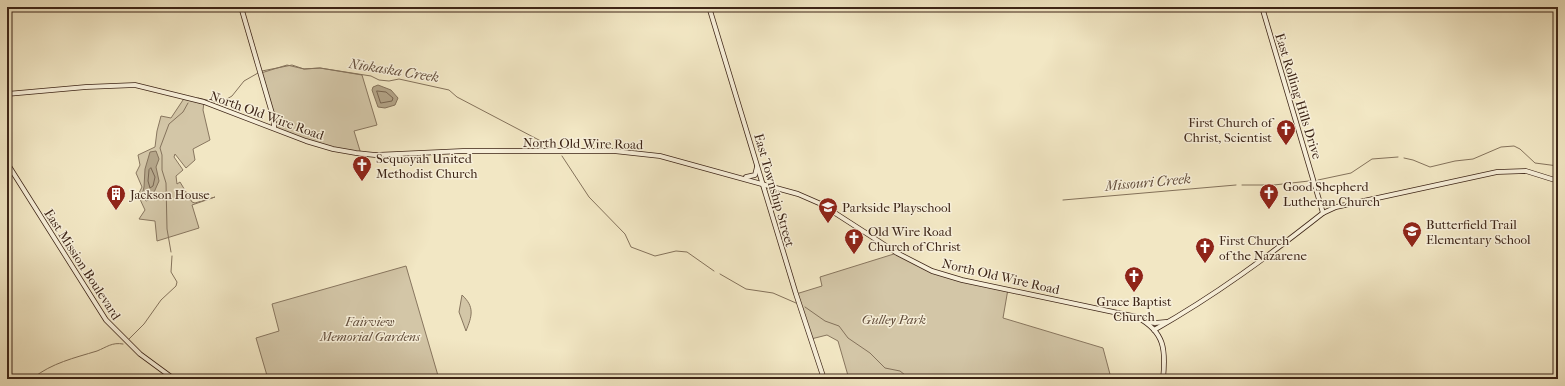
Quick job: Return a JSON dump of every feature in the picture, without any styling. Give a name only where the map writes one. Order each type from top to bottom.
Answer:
[{"type":"street","points":[[241,7],[274,120],[274,128]]},
{"type":"street","name":"East Township Street","points":[[709,7],[762,183],[824,379]]},
{"type":"street","name":"East Rolling Hills Drive","points":[[1262,7],[1323,213]]},
{"type":"street","name":"North Old Wire Road","points":[[7,94],[93,86],[135,86],[204,102],[322,146],[356,153],[375,155],[464,151],[632,152],[660,156],[742,177],[796,193],[821,204],[889,249],[932,271],[962,280],[1132,315],[1143,321],[1154,330],[1161,341],[1164,351],[1162,379]]},
{"type":"street","name":"East Mission Boulevard","points":[[7,163],[106,320],[140,354],[174,379]]},
{"type":"street","points":[[742,177],[755,175],[757,165]]},
{"type":"street","points":[[1154,330],[1246,273],[1323,213],[1348,203],[1497,172],[1526,171],[1558,181]]},
{"type":"street","points":[[1143,321],[1155,323],[1170,321]]},
{"type":"green space","points":[[287,65],[304,69],[320,68],[362,75],[377,125],[354,131],[361,154],[333,149],[274,128],[274,120],[261,73]]},
{"type":"green space","points":[[185,97],[204,102],[203,110],[210,140],[193,149],[195,160],[186,168],[175,154],[174,157],[183,170],[176,176],[177,184],[180,182],[192,202],[195,203],[215,197],[192,205],[199,228],[157,241],[155,221],[139,219],[145,210],[138,195],[142,187],[136,173],[140,165],[138,155],[155,147],[161,116],[171,118]]},
{"type":"green space","name":"Gulley Park","points":[[897,253],[932,271],[1008,289],[1003,318],[1103,348],[1111,378],[849,379],[838,341],[827,335],[811,339],[796,294],[822,286],[820,277]]},
{"type":"green space","name":"Fairview Memorial Gardens","points":[[406,266],[439,379],[268,379],[256,338],[279,331],[272,304]]},
{"type":"green space","points":[[462,295],[471,308],[470,321],[466,331],[459,312]]},
{"type":"water","points":[[378,85],[391,90],[398,98],[395,105],[385,108],[378,107],[372,90],[373,87]]},
{"type":"water","points":[[156,151],[159,159],[156,167],[159,181],[151,199],[146,201],[142,195],[145,169],[150,152]]},
{"type":"waterway","name":"Niokaska Creek","points":[[262,71],[292,65],[304,69],[320,68],[371,76],[379,80],[389,81],[399,79],[449,90],[457,97],[556,149]]},
{"type":"waterway","name":"Niokaska Creek","points":[[198,98],[220,103],[232,96],[244,81],[258,73]]},
{"type":"waterway","name":"Niokaska Creek","points":[[171,252],[167,229],[166,183],[162,170],[162,155],[160,148],[169,124],[183,112],[188,103]]},
{"type":"waterway","name":"Missouri Creek","points":[[1404,158],[1430,167],[1455,161],[1473,159],[1501,147],[1514,146],[1520,149],[1535,163],[1558,166]]},
{"type":"waterway","name":"Niokaska Creek","points":[[562,156],[589,197],[625,234],[631,247],[655,256],[676,251],[687,252],[714,271]]},
{"type":"waterway","name":"Missouri Creek","points":[[1318,180],[1351,173],[1372,159],[1398,157]]},
{"type":"waterway","name":"Missouri Creek","points":[[1242,185],[1274,185],[1309,181]]},
{"type":"waterway","name":"Missouri Creek","points":[[1063,200],[1236,185]]},
{"type":"waterway","name":"Niokaska Creek","points":[[129,339],[144,324],[161,300],[176,286],[177,282],[171,272],[172,256]]},
{"type":"waterway","name":"Niokaska Creek","points":[[720,274],[746,289],[773,293],[796,303]]},
{"type":"waterway","name":"Niokaska Creek","points":[[805,307],[825,321],[839,326],[848,338],[870,353],[885,368],[900,371],[910,379]]},
{"type":"waterway","name":"Niokaska Creek","points":[[24,379],[33,378],[48,368],[113,344],[123,344]]},
{"type":"place","name":"First Church of Christ, Scientist","points":[[1286,146]]},
{"type":"place","name":"Sequoyah United Methodist Church","points":[[362,182]]},
{"type":"place","name":"Good Shepherd Lutheran Church","points":[[1269,210]]},
{"type":"place","name":"Jackson House","points":[[116,211]]},
{"type":"place","name":"Parkside Playschool","points":[[828,224]]},
{"type":"place","name":"Butterfield Trail Elementary School","points":[[1412,248]]},
{"type":"place","name":"Old Wire Road Church of Christ","points":[[854,255]]},
{"type":"place","name":"First Church of the Nazarene","points":[[1205,264]]},
{"type":"place","name":"Grace Baptist Church","points":[[1134,293]]}]
